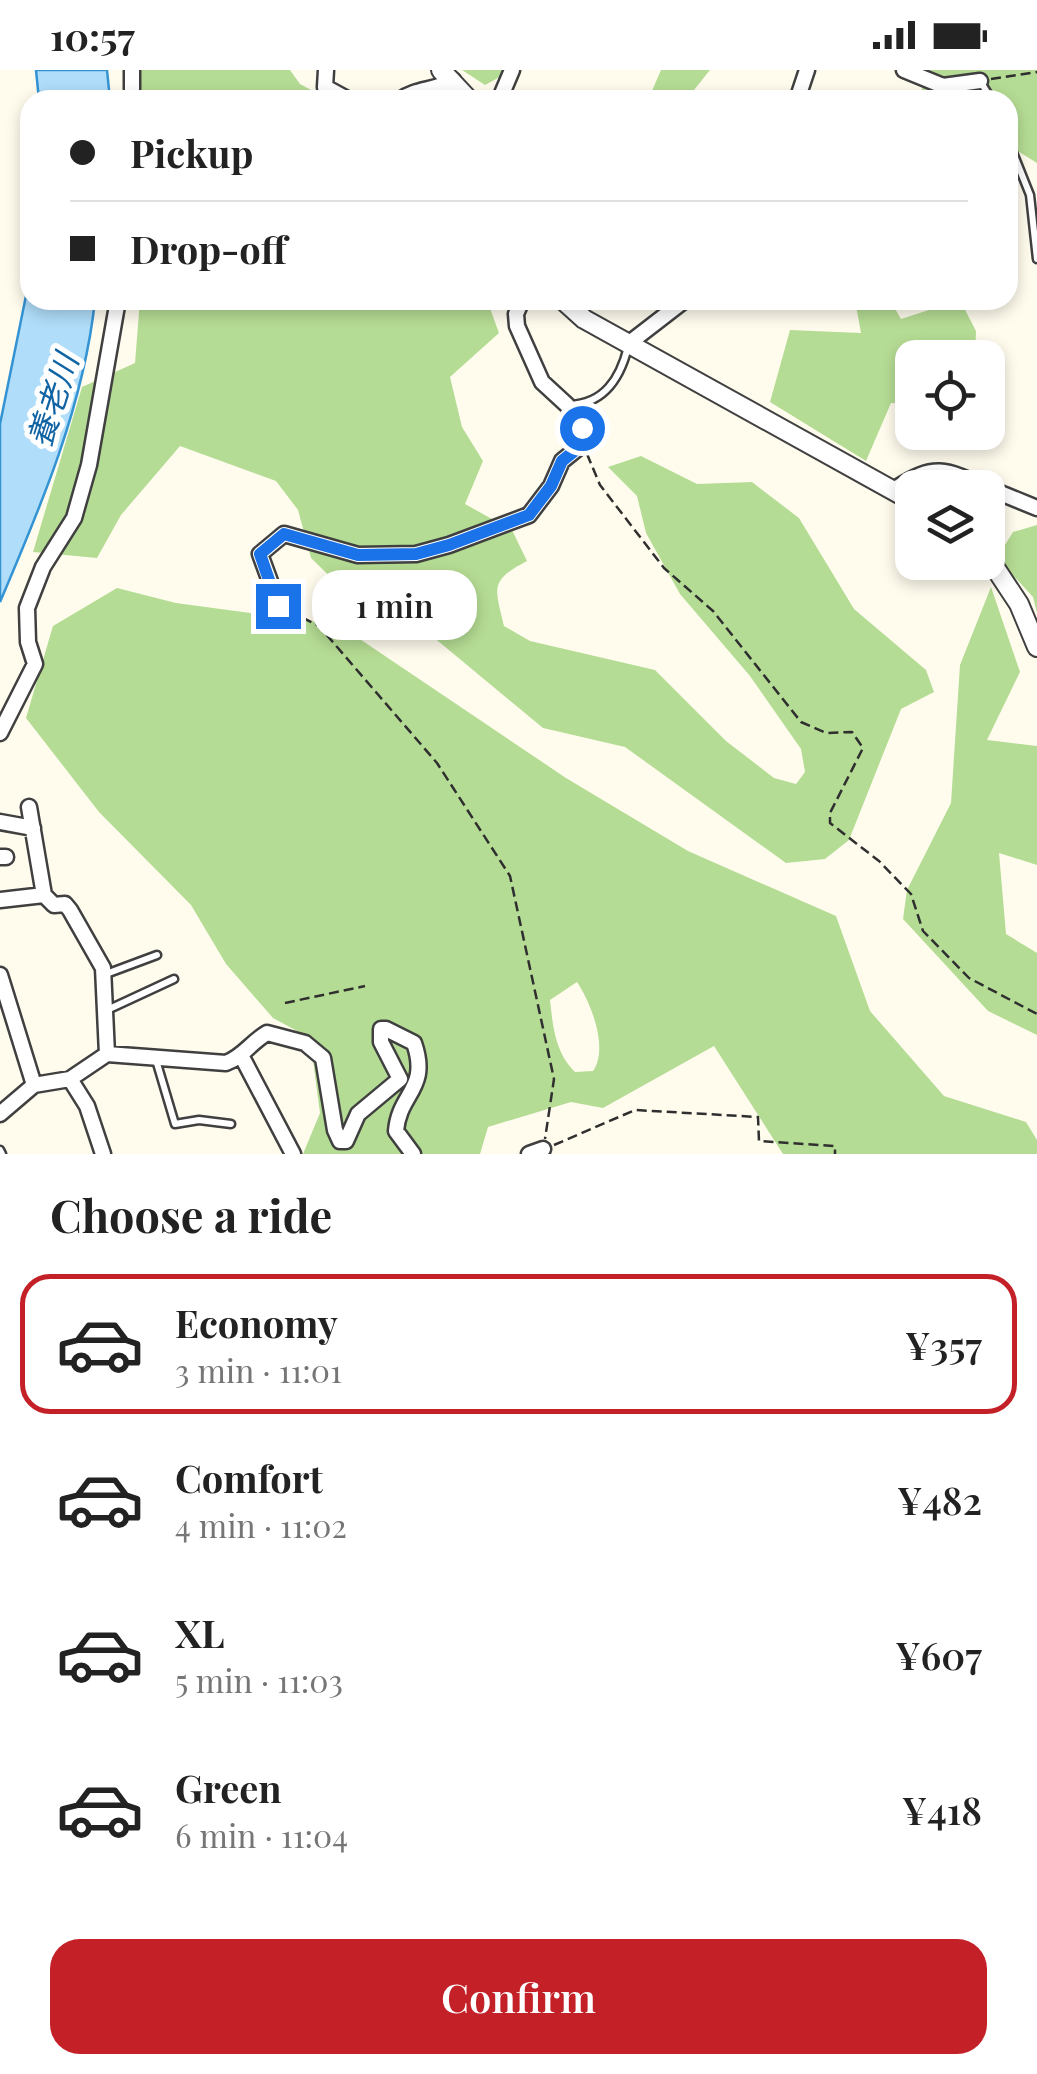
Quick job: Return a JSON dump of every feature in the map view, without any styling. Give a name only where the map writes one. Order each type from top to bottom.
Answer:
[{"type":"street","points":[[904,70],[943,86],[980,81]]},
{"type":"street","points":[[0,733],[35,664],[28,642],[28,608],[42,567],[74,518],[89,465],[116,310]]},
{"type":"street","points":[[278,606],[260,554],[284,534],[358,555],[416,554],[529,515],[551,486],[562,461],[583,444],[582,428],[567,405],[542,382],[517,326],[518,310]]},
{"type":"street","points":[[574,310],[628,344],[895,489]]},
{"type":"street","points":[[628,344],[672,310]]},
{"type":"street","points":[[1005,495],[1037,508]]},
{"type":"street","points":[[1004,580],[1019,604],[1037,647]]},
{"type":"street","points":[[29,808],[44,895],[54,906],[64,904],[70,910],[105,975],[107,1054]]},
{"type":"street","points":[[0,822],[32,828]]},
{"type":"street","points":[[0,900],[44,895]]},
{"type":"street","points":[[0,976],[34,1084]]},
{"type":"street","points":[[0,1114],[34,1084],[70,1079],[107,1054],[226,1064],[242,1057],[250,1043],[266,1033],[305,1043],[323,1058],[335,1130],[340,1141],[346,1142],[358,1114],[400,1079],[380,1042],[381,1029],[414,1044],[419,1058],[420,1077],[398,1114],[396,1131],[414,1154]]},
{"type":"street","points":[[242,1057],[293,1154]]},
{"type":"street","points":[[70,1079],[87,1106],[103,1154]]},
{"type":"lane","points":[[980,81],[986,90]]},
{"type":"lane","points":[[1018,165],[1030,195],[1037,259]]},
{"type":"lane","points":[[567,405],[589,404],[621,376],[628,344]]},
{"type":"lane","points":[[105,975],[157,956]]},
{"type":"lane","points":[[104,1011],[174,979]]},
{"type":"lane","points":[[156,1060],[175,1124],[198,1120],[231,1124]]},
{"type":"path","points":[[980,81],[1037,72]]},
{"type":"path","points":[[583,444],[600,485],[664,568],[713,611],[801,722],[826,733],[852,732],[858,739],[863,748],[830,813],[830,823],[879,861],[911,894],[923,931],[969,978],[1037,1014]]},
{"type":"path","points":[[278,606],[319,626],[437,762],[510,876],[554,1079],[536,1152]]},
{"type":"path","points":[[286,1002],[365,986]]},
{"type":"path","points":[[536,1152],[635,1110],[758,1117],[759,1140],[836,1146],[836,1154]]},
{"type":"green space","points":[[128,70],[290,70],[300,84],[311,90],[135,90]]},
{"type":"green space","points":[[462,70],[513,70],[485,85]]},
{"type":"green space","points":[[661,70],[710,70],[694,90],[652,90]]},
{"type":"green space","points":[[922,70],[1037,70],[1037,163],[1018,151],[1018,90],[922,90]]},
{"type":"green space","points":[[139,310],[491,310],[499,333],[450,377],[462,427],[483,461],[465,504],[512,530],[527,561],[506,574],[498,586],[504,626],[530,641],[655,670],[726,741],[774,778],[796,784],[805,772],[801,749],[750,676],[680,594],[646,533],[637,496],[608,467],[641,456],[697,484],[752,482],[799,518],[854,609],[926,670],[934,692],[901,709],[849,840],[825,859],[786,863],[625,747],[543,728],[426,631],[348,594],[311,558],[298,510],[276,481],[180,446],[121,515],[97,558],[33,552],[82,387],[135,363]]},
{"type":"green space","points":[[857,310],[896,310],[901,319],[929,310],[965,310],[976,331],[976,340],[895,340],[895,403],[891,403],[866,461],[770,402],[790,330],[861,333]]},
{"type":"green space","points":[[1037,525],[1037,613],[1033,597],[1005,567],[1005,545],[1013,532]]},
{"type":"green space","points":[[991,587],[1020,672],[987,740],[1037,746],[1037,865],[999,853],[1006,934],[1037,953],[1037,1035],[988,1011],[903,919],[907,890],[951,803],[960,665]]},
{"type":"green space","points":[[117,588],[176,603],[339,625],[566,778],[688,851],[836,916],[870,1011],[944,1096],[1026,1122],[1037,1140],[1037,1154],[783,1154],[714,1046],[603,1108],[571,1102],[488,1127],[480,1154],[303,1154],[320,1113],[310,1038],[273,1018],[226,964],[191,905],[99,812],[26,718],[53,626]],"holes":[[[577,982],[596,1026],[599,1050],[593,1071],[575,1072],[559,1048],[550,1000]]]},
{"type":"water","points":[[36,70],[107,70],[109,90],[38,90]]},
{"type":"water","name":"養老川","points":[[23,310],[93,310],[71,416],[0,602],[0,424]]},
{"type":"route","points":[[278,606],[262,569],[260,554],[273,540],[284,534],[358,555],[416,554],[449,545],[529,515],[551,486],[562,461],[583,444],[582,428]]}]
